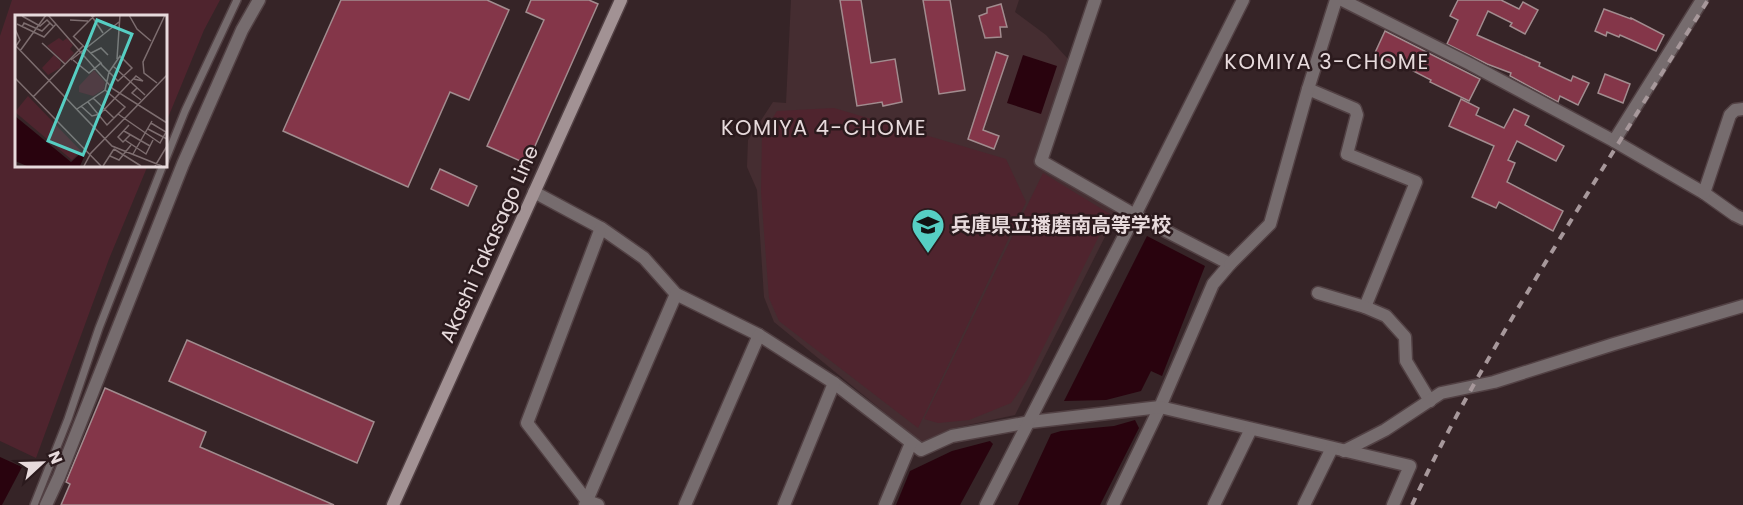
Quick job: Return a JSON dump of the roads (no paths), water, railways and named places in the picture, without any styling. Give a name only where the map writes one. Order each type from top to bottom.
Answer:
[{"type":"main road","name":"Akashi Takasago Line","points":[[393,505],[621,0]]},
{"type":"street","points":[[46,505],[183,164],[242,30],[259,0]]},
{"type":"street","points":[[1095,0],[1041,161],[1135,215],[1230,264]]},
{"type":"street","points":[[986,505],[1243,0]]},
{"type":"street","points":[[1113,505],[1160,407],[1213,284],[1270,224],[1335,0]]},
{"type":"street","points":[[1342,0],[1452,54],[1614,141],[1704,193],[1743,219]]},
{"type":"street","points":[[1614,141],[1702,0]]},
{"type":"street","points":[[1308,89],[1355,110],[1357,115],[1347,154],[1416,182],[1365,306]]},
{"type":"street","points":[[1704,193],[1730,115],[1735,110],[1743,109]]},
{"type":"street","points":[[534,192],[601,228],[644,258],[676,294],[759,335],[834,383],[921,450],[952,436],[1030,422],[1160,407],[1410,466],[1393,505]]},
{"type":"street","points":[[601,228],[526,423],[590,504],[676,294]]},
{"type":"street","points":[[1318,293],[1365,306],[1386,316],[1405,337],[1406,361],[1430,401]]},
{"type":"street","points":[[1304,505],[1338,450],[1385,430],[1441,393],[1494,382],[1743,306]]},
{"type":"street","points":[[685,505],[759,335]]},
{"type":"street","points":[[784,505],[834,383]]},
{"type":"street","points":[[1214,505],[1251,429]]},
{"type":"street","points":[[885,505],[911,443]]},
{"type":"lane","points":[[166,158],[185,111],[237,0]]},
{"type":"lane","points":[[34,505],[68,419],[99,328],[163,166]]},
{"type":"railway","points":[[1412,505],[1460,409],[1495,347],[1708,0]]},
{"type":"place","name":"兵庫県立播磨南高等学校","points":[[928,254]]},
{"type":"district","name":"KOMIYA 3-CHOME","points":[[1327,61]]},
{"type":"district","name":"KOMIYA 4-CHOME","points":[[824,127]]}]
